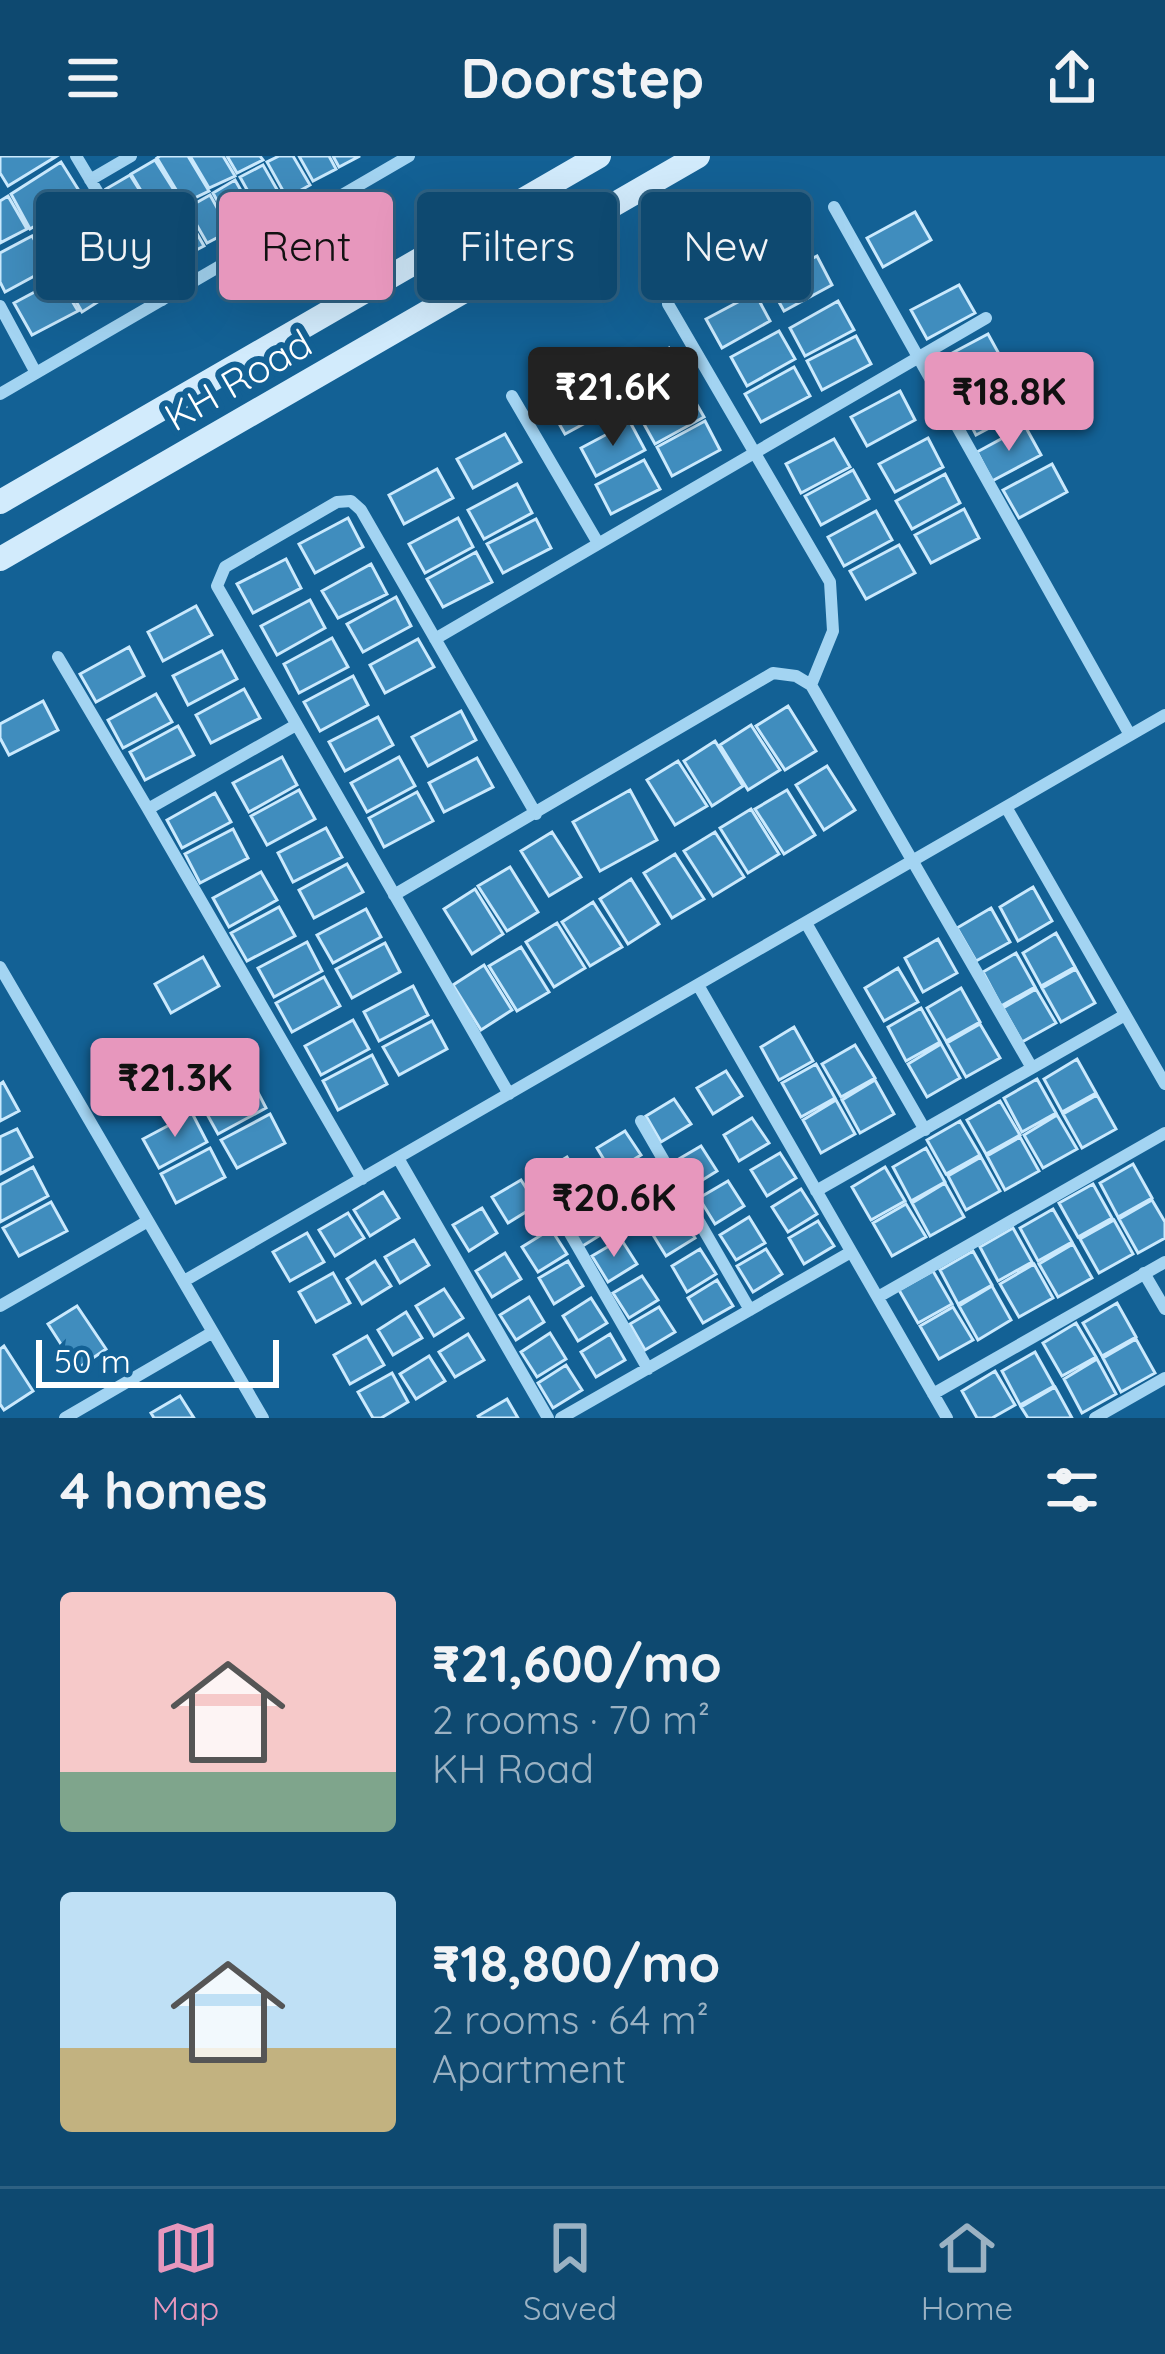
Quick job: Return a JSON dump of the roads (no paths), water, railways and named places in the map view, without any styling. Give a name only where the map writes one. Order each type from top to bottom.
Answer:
[{"type":"main road","name":"KH Road","points":[[0,502],[599,156]]},
{"type":"main road","name":"KH Road","points":[[0,559],[698,156]]},
{"type":"street","points":[[76,156],[97,192]]},
{"type":"street","points":[[90,180],[131,156]]},
{"type":"street","points":[[195,281],[409,156]]},
{"type":"street","points":[[834,207],[1130,735]]},
{"type":"street","points":[[0,394],[162,300]]},
{"type":"street","points":[[668,304],[830,582],[833,631],[812,685]]},
{"type":"street","points":[[0,306],[36,373]]},
{"type":"street","points":[[435,639],[986,318]]},
{"type":"street","points":[[512,396],[598,543]]},
{"type":"street","points":[[508,1094],[217,586],[225,567],[338,502],[351,501],[361,510],[536,814]]},
{"type":"street","points":[[58,657],[362,1179]]},
{"type":"street","points":[[394,895],[773,673],[796,676],[812,685],[1032,1068]]},
{"type":"street","points":[[184,1281],[1165,716]]},
{"type":"street","points":[[148,808],[296,725]]},
{"type":"street","points":[[1006,808],[1165,1084]]},
{"type":"street","points":[[806,922],[925,1130]]},
{"type":"street","points":[[0,967],[5,988],[263,1418]]},
{"type":"street","points":[[698,985],[933,1394],[940,1416]]},
{"type":"street","points":[[817,1191],[1125,1016]]},
{"type":"street","points":[[641,1121],[750,1310]]},
{"type":"street","points":[[878,1297],[1165,1133]]},
{"type":"street","points":[[398,1158],[548,1418]]},
{"type":"street","points":[[537,1176],[648,1369]]},
{"type":"street","points":[[0,1306],[148,1221]]},
{"type":"street","points":[[561,1418],[851,1252]]},
{"type":"street","points":[[933,1394],[1165,1262]]},
{"type":"street","points":[[1144,1273],[1165,1309]]},
{"type":"street","points":[[65,1418],[90,1412],[213,1332]]},
{"type":"street","points":[[1098,1418],[1165,1378]]}]
